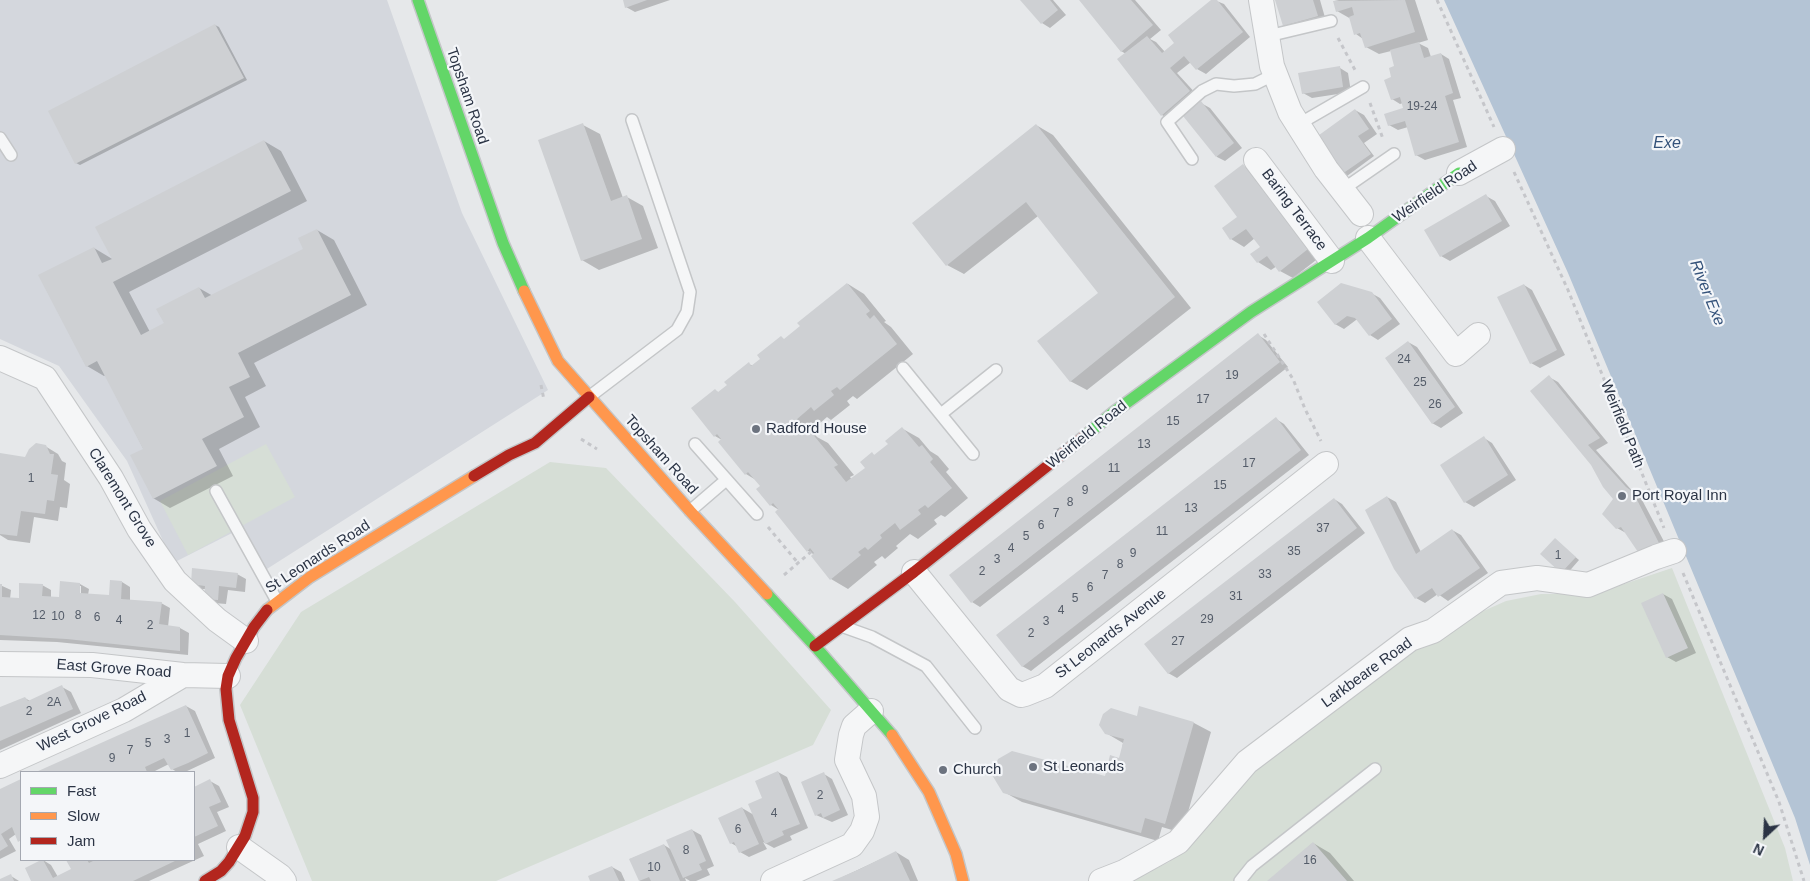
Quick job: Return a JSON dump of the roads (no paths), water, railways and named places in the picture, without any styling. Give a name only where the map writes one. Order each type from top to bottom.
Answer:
[{"type":"street","name":"Topsham Road","points":[[418,0],[503,243],[527,299],[558,361],[690,511],[815,646],[898,742],[929,792],[956,854],[963,881]]},
{"type":"street","points":[[1261,0],[1272,66],[1290,112],[1326,169],[1361,214]]},
{"type":"street","name":"Weirfield Road","points":[[815,646],[914,572],[1114,412],[1251,312],[1368,238],[1459,173],[1503,149]]},
{"type":"street","name":"Baring Terrace","points":[[1256,160],[1332,260]]},
{"type":"street","points":[[1368,238],[1456,354],[1478,335]]},
{"type":"street","name":"Claremont Grove","points":[[0,358],[45,378],[111,478],[140,529],[175,581],[217,620],[246,641]]},
{"type":"street","name":"St Leonards Road","points":[[205,881],[221,871],[229,862],[239,847],[253,812],[253,798],[229,720],[226,689],[228,676],[246,641],[268,608],[310,577],[509,455],[536,443],[589,397]]},
{"type":"street","name":"St Leonards Avenue","points":[[914,572],[1009,689],[1021,695],[1025,694],[1045,686],[1326,456]]},
{"type":"street","name":"Larkbeare Road","points":[[1101,881],[1124,872],[1178,842],[1247,762],[1410,639],[1433,631],[1501,583],[1538,578],[1588,585],[1665,554]]},
{"type":"street","name":"East Grove Road","points":[[0,664],[92,665],[182,675],[228,676]]},
{"type":"street","name":"West Grove Road","points":[[0,766],[124,710],[182,675]]},
{"type":"street","points":[[773,881],[852,845],[862,830],[866,817],[864,796],[847,760],[854,726],[871,711]]},
{"type":"street","points":[[239,847],[280,876],[284,881]]},
{"type":"lane","points":[[1268,36],[1331,21]]},
{"type":"lane","points":[[1192,159],[1168,122],[1202,91],[1216,84],[1234,86],[1255,84],[1275,74]]},
{"type":"lane","points":[[1299,124],[1363,87]]},
{"type":"lane","points":[[589,397],[678,330],[687,312],[690,292],[632,120]]},
{"type":"lane","points":[[0,138],[11,155]]},
{"type":"lane","points":[[1342,190],[1394,154]]},
{"type":"lane","points":[[903,368],[973,454]]},
{"type":"lane","points":[[941,414],[996,370]]},
{"type":"lane","points":[[695,444],[757,514]]},
{"type":"lane","points":[[690,511],[726,480]]},
{"type":"lane","points":[[216,491],[277,601]]},
{"type":"lane","points":[[842,626],[872,637],[926,666],[975,728]]},
{"type":"lane","points":[[1240,881],[1252,866],[1375,769]]},
{"type":"water","name":"Exe","points":[[1444,0],[1810,0],[1810,865],[1795,818],[1568,273]]},
{"type":"place","name":"Radford House","points":[[756,429]]},
{"type":"place","name":"Port Royal Inn","points":[[1622,496]]},
{"type":"place","name":"St Leonards","points":[[1033,767]]},
{"type":"place","name":"Church","points":[[943,770]]},
{"type":"water label","name":"River Exe","points":[[1707,293]]}]
